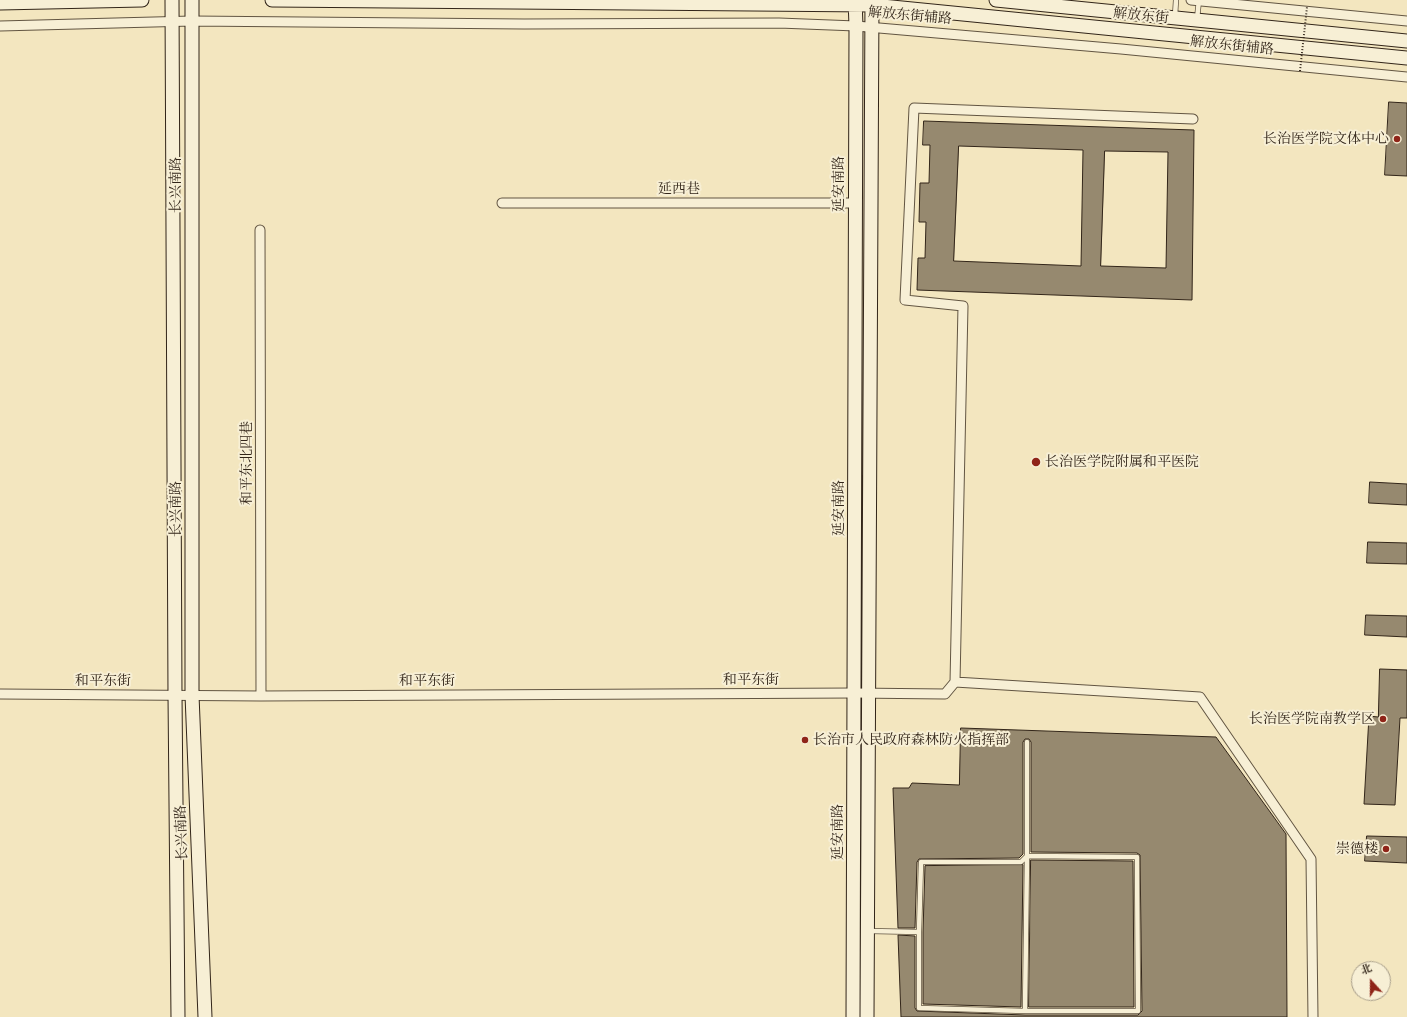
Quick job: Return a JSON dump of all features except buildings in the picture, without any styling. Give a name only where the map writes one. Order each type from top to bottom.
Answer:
[{"type":"main road","points":[[0,3],[142,0]]},
{"type":"main road","name":"长兴南路","points":[[172,0],[178,1017]]},
{"type":"main road","name":"长兴南路","points":[[192,0],[192,695],[205,1017]]},
{"type":"main road","name":"解放东街","points":[[272,0],[872,2],[1407,58]]},
{"type":"main road","name":"解放东街","points":[[996,0],[1407,41]]},
{"type":"main road","name":"延安南路","points":[[853,1017],[855,2]]},
{"type":"main road","points":[[867,1017],[872,2]]},
{"type":"street","points":[[1196,0],[1407,21]]},
{"type":"street","name":"解放东街辅路","points":[[0,26],[192,21],[524,24],[779,23],[871,26],[1407,77]]},
{"type":"street","points":[[1193,119],[914,108],[906,300],[963,306],[955,682],[1200,697],[1311,859],[1313,1017]]},
{"type":"street","name":"延西巷","points":[[502,203],[855,203]]},
{"type":"street","name":"和平东北四巷","points":[[260,230],[261,696]]},
{"type":"street","name":"和平东街","points":[[0,694],[261,696],[854,693],[945,694],[955,682]]},
{"type":"lane","points":[[1175,18],[1176,0]]},
{"type":"lane","points":[[1196,0],[1197,20]]},
{"type":"lane","points":[[1025,1011],[1028,856],[1027,742]]},
{"type":"lane","points":[[1028,856],[1137,857],[1138,1011],[1025,1011],[919,1008],[921,862],[1021,862],[1028,856]]},
{"type":"lane","points":[[853,929],[867,931],[919,932]]},
{"type":"path","points":[[1300,71],[1307,7]]},
{"type":"place","name":"长治医学院文体中心","points":[[1397,139]]},
{"type":"place","name":"长治医学院附属和平医院","points":[[1036,462]]},
{"type":"place","name":"长治医学院南教学区","points":[[1383,719]]},
{"type":"place","name":"长治市人民政府森林防火指挥部","points":[[805,740]]},
{"type":"place","name":"崇德楼","points":[[1386,849]]}]
